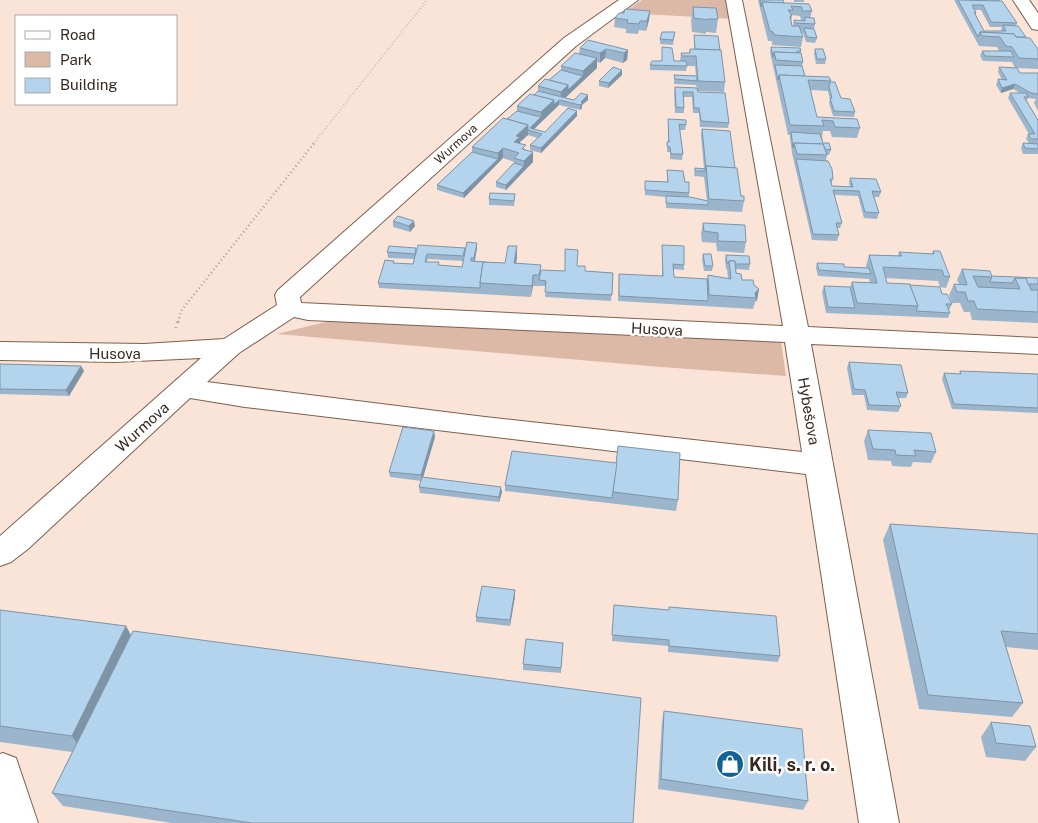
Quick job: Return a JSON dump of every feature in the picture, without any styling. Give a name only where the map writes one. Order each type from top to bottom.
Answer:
[{"type":"street","name":"Wurmova","points":[[0,553],[17,540],[230,347],[288,302],[570,42],[630,0]]},
{"type":"street","name":"Hybešova","points":[[734,0],[797,336],[879,823]]},
{"type":"street","points":[[1021,0],[1038,25]]},
{"type":"street","name":"Husova","points":[[288,302],[308,312],[1038,346]]},
{"type":"street","name":"Husova","points":[[0,351],[115,354],[181,352],[230,347]]},
{"type":"street","points":[[185,388],[245,398],[818,465]]},
{"type":"street","points":[[0,772],[3,771],[18,823]]},
{"type":"path","points":[[181,352],[176,328],[181,311],[427,0]]},
{"type":"green space","points":[[642,0],[731,0],[734,19],[623,13]]},
{"type":"green space","points":[[333,320],[781,341],[786,376],[277,334]]},
{"type":"building","points":[[760,0],[783,0],[784,3],[762,2],[761,7]]},
{"type":"building","points":[[958,0],[1002,1],[1017,23],[991,22],[983,5],[972,5],[984,31],[1006,31],[1003,25],[1018,26],[1026,37],[1016,37],[1014,34],[980,32],[978,37]]},
{"type":"building","points":[[762,2],[809,4],[812,11],[802,11],[802,7],[791,6],[793,10],[788,10],[792,16],[790,16],[792,26],[799,26],[803,37],[774,35],[770,31]]},
{"type":"building","points":[[693,7],[716,8],[718,19],[694,18]]},
{"type":"building","points":[[625,9],[650,11],[647,21],[640,21],[639,24],[627,23],[628,20],[615,18],[619,13],[624,13]]},
{"type":"building","points":[[805,17],[814,18],[815,24],[795,23],[794,20],[805,21]]},
{"type":"building","points":[[804,28],[814,29],[817,38],[807,37]]},
{"type":"building","points":[[662,32],[675,32],[673,40],[660,39]]},
{"type":"building","points":[[980,32],[1014,34],[1016,37],[1030,38],[1038,49],[1038,59],[1019,58],[1012,47],[1006,46],[1000,37],[982,36]]},
{"type":"building","points":[[694,35],[718,36],[720,50],[695,49]]},
{"type":"building","points":[[588,40],[628,50],[624,53],[606,49],[600,53],[580,48]]},
{"type":"building","points":[[662,47],[672,48],[674,61],[686,61],[687,66],[650,65],[652,61],[662,61]]},
{"type":"building","points":[[771,47],[800,48],[801,51],[797,51],[798,53],[774,52],[773,57]]},
{"type":"building","points":[[690,49],[721,50],[725,82],[698,81],[696,56],[682,56],[681,53],[690,53]]},
{"type":"building","points":[[815,49],[823,49],[826,59],[817,59]]},
{"type":"building","points":[[982,51],[1011,51],[1014,57],[985,56]]},
{"type":"building","points":[[774,52],[801,53],[803,62],[776,60]]},
{"type":"building","points":[[575,53],[597,58],[583,71],[561,66]]},
{"type":"building","points":[[775,65],[802,66],[805,76],[779,75],[778,80]]},
{"type":"building","points":[[613,67],[622,70],[609,83],[599,81]]},
{"type":"building","points":[[999,67],[1017,68],[1020,73],[1038,73],[1038,94],[1031,93],[1015,84],[1002,88],[998,79],[1007,80]]},
{"type":"building","points":[[561,70],[583,76],[568,90],[568,85],[549,80]]},
{"type":"building","points":[[674,75],[697,76],[697,81],[675,79]]},
{"type":"building","points":[[779,75],[829,77],[831,81],[808,80],[817,117],[857,119],[860,128],[835,127],[833,121],[822,120],[824,126],[790,125]]},
{"type":"building","points":[[545,79],[568,85],[561,92],[538,86]]},
{"type":"building","points":[[830,82],[835,82],[841,98],[850,99],[855,112],[834,111],[830,98],[832,98],[829,87]]},
{"type":"building","points":[[675,87],[697,88],[698,92],[725,93],[729,123],[701,121],[699,108],[694,108],[693,92],[683,92],[684,108],[676,107]]},
{"type":"building","points":[[538,91],[574,100],[581,93],[588,95],[580,105],[559,100],[554,105],[554,100],[534,95]]},
{"type":"building","points":[[1010,93],[1026,93],[1028,97],[1024,97],[1038,120],[1038,139],[1031,139],[1028,134],[1035,134]]},
{"type":"building","points":[[530,94],[554,100],[541,112],[517,106]]},
{"type":"building","points":[[568,108],[577,111],[541,148],[530,145],[542,134],[528,130],[528,125],[507,119],[517,111],[541,117],[530,128],[545,132]]},
{"type":"building","points":[[503,118],[528,125],[516,136],[520,137],[514,142],[526,145],[522,149],[533,152],[524,161],[514,158],[519,153],[503,148],[498,153],[472,147]]},
{"type":"building","points":[[668,119],[686,120],[686,125],[679,124],[683,154],[671,154],[670,147],[667,146],[667,142],[669,142]]},
{"type":"building","points":[[702,129],[730,131],[735,168],[706,166],[706,169]]},
{"type":"building","points":[[791,132],[820,134],[823,143],[829,143],[831,150],[825,149],[823,144],[794,143],[793,148]]},
{"type":"building","points":[[794,143],[823,144],[827,155],[797,154]]},
{"type":"building","points":[[1023,143],[1038,144],[1038,149],[1025,148]]},
{"type":"building","points":[[472,152],[498,159],[463,193],[437,185]]},
{"type":"building","points":[[796,159],[828,161],[832,169],[833,179],[830,179],[832,186],[853,187],[850,178],[876,179],[881,192],[872,191],[879,213],[865,212],[859,191],[833,190],[842,223],[836,223],[839,235],[813,234]]},
{"type":"building","points":[[514,163],[524,166],[506,185],[496,182]]},
{"type":"building","points":[[706,166],[737,168],[741,196],[744,196],[744,201],[709,199]]},
{"type":"building","points":[[695,168],[706,169],[705,171],[695,171]]},
{"type":"building","points":[[667,170],[683,171],[685,182],[689,182],[689,193],[645,190],[645,181],[668,182]]},
{"type":"building","points":[[490,193],[515,194],[514,201],[489,199]]},
{"type":"building","points":[[666,196],[690,197],[708,201],[708,205],[666,203]]},
{"type":"building","points":[[398,216],[414,221],[409,226],[393,221]]},
{"type":"building","points":[[703,223],[745,225],[746,242],[718,241],[718,233],[704,231]]},
{"type":"building","points":[[467,242],[477,243],[474,258],[471,258],[471,261],[485,262],[483,262],[480,288],[378,283],[385,260],[394,261],[393,263],[413,264],[418,245],[465,248],[463,256],[427,254],[425,262],[439,262],[438,265],[462,267]]},
{"type":"building","points":[[662,245],[684,246],[684,265],[673,264],[674,277],[707,279],[708,301],[619,296],[619,274],[663,276]]},
{"type":"building","points":[[389,246],[416,248],[415,254],[387,252]]},
{"type":"building","points":[[508,246],[517,246],[514,263],[541,265],[539,275],[533,275],[532,286],[480,283],[483,262],[505,263]]},
{"type":"building","points":[[565,249],[578,250],[577,266],[585,266],[585,271],[613,273],[612,295],[545,292],[546,281],[539,280],[541,270],[565,271]]},
{"type":"building","points":[[933,251],[940,251],[950,277],[944,276],[942,270],[883,267],[887,283],[910,284],[918,306],[857,303],[852,282],[877,283],[869,255],[902,256],[899,252],[934,254]]},
{"type":"building","points":[[703,254],[711,254],[713,266],[705,266]]},
{"type":"building","points":[[726,255],[749,256],[750,264],[735,264],[735,261],[727,263]]},
{"type":"building","points":[[729,261],[735,261],[736,273],[741,274],[742,280],[753,280],[754,285],[759,289],[755,293],[756,298],[709,295],[708,275],[731,279]]},
{"type":"building","points":[[817,263],[844,264],[844,267],[869,268],[871,274],[819,270]]},
{"type":"building","points":[[962,269],[990,271],[992,277],[973,276],[978,287],[1020,289],[1015,278],[1026,278],[1031,290],[1038,290],[1038,312],[977,309],[974,301],[968,301],[965,292],[957,292],[954,284],[967,285]]},
{"type":"building","points":[[992,276],[1038,278],[1038,284],[1028,284],[1026,278],[1015,278],[1012,283],[990,282]]},
{"type":"building","points":[[910,285],[940,287],[942,294],[947,294],[952,304],[946,304],[950,313],[916,311],[918,306]]},
{"type":"building","points":[[824,286],[850,287],[855,308],[828,307]]},
{"type":"building","points":[[849,362],[901,365],[908,393],[896,392],[901,406],[869,405],[865,390],[854,389]]},
{"type":"building","points":[[0,364],[81,366],[66,390],[0,389]]},
{"type":"building","points":[[960,371],[1038,374],[1038,408],[954,404],[944,373],[961,374]]},
{"type":"building","points":[[403,427],[434,431],[421,475],[389,472]]},
{"type":"building","points":[[868,430],[931,433],[936,452],[914,450],[916,456],[896,455],[895,450],[873,449]]},
{"type":"building","points":[[618,446],[680,453],[678,500],[613,492]]},
{"type":"building","points":[[512,451],[617,463],[612,498],[505,485]]},
{"type":"building","points":[[422,477],[501,487],[499,497],[419,487]]},
{"type":"building","points":[[890,524],[1038,534],[1038,634],[1001,631],[1023,703],[928,695]]},
{"type":"building","points":[[482,586],[515,590],[510,620],[476,617]]},
{"type":"building","points":[[614,605],[669,610],[669,607],[776,616],[780,656],[669,646],[669,640],[612,635]]},
{"type":"building","points":[[0,610],[126,626],[72,736],[0,726]]},
{"type":"building","points":[[133,631],[641,698],[633,823],[252,823],[52,793]]},
{"type":"building","points":[[526,639],[563,643],[561,668],[523,664]]},
{"type":"building","name":"Kili, s. r. o.","points":[[664,711],[802,729],[808,801],[661,779]]},
{"type":"building","points":[[991,722],[1030,726],[1036,747],[996,743]]},
{"type":"place","name":"Kili, s. r. o.","points":[[730,764]]}]
